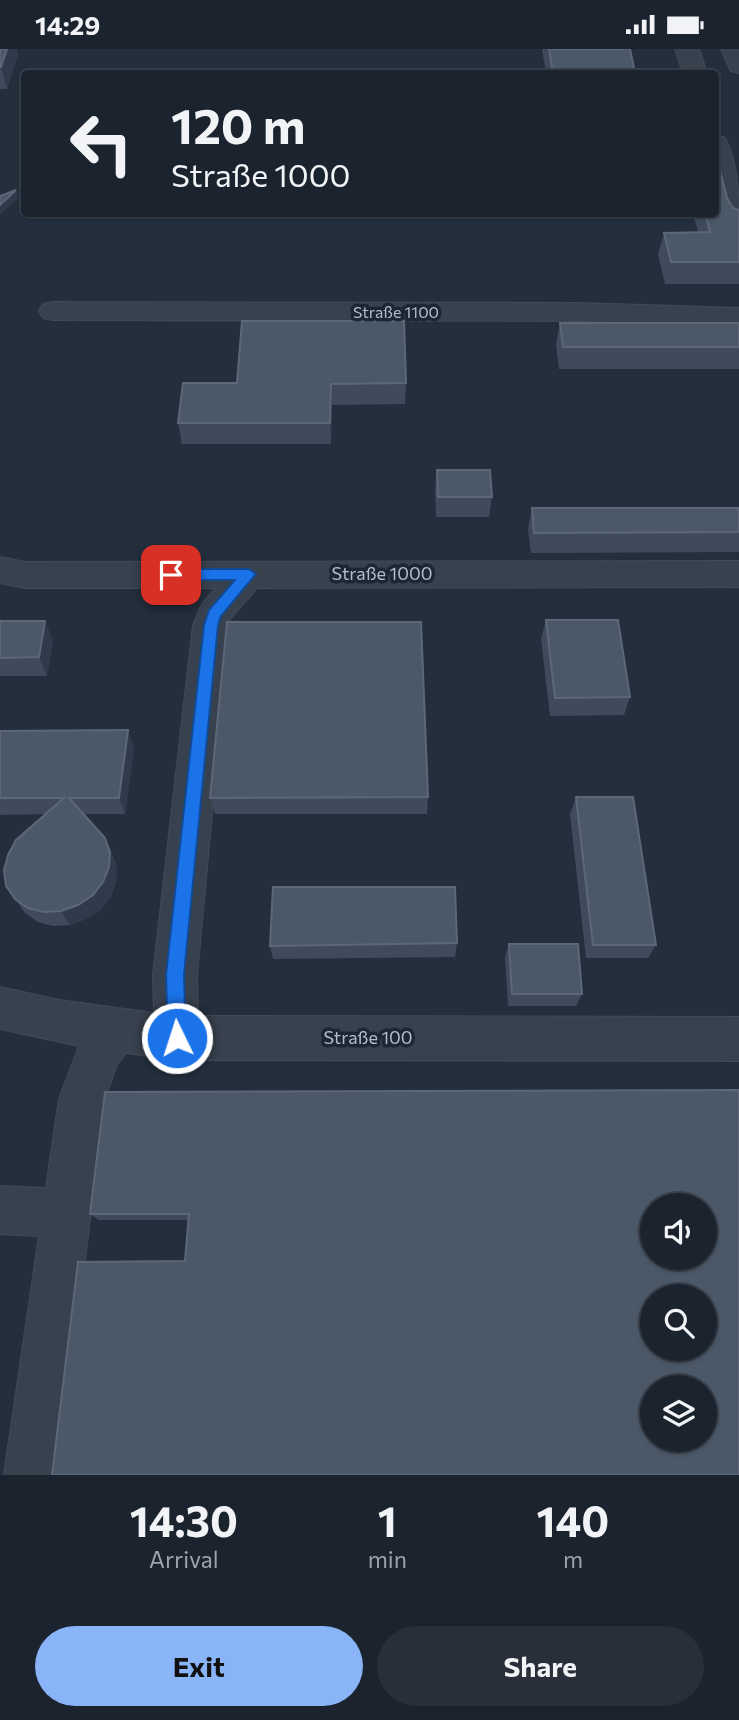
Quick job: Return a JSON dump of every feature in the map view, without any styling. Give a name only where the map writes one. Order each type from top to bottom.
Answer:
[{"type":"street","points":[[687,49],[694,70]]},
{"type":"street","points":[[733,49],[739,66]]},
{"type":"street","points":[[719,153],[739,223]]},
{"type":"street","name":"Straße 1100","points":[[53,311],[565,312],[739,317]]},
{"type":"street","name":"Straße 1000","points":[[13,572],[739,574]]},
{"type":"street","points":[[177,1038],[175,975],[211,625],[214,614],[249,574]]},
{"type":"street","name":"Straße 100","points":[[0,1008],[59,1022],[177,1038],[739,1039]]},
{"type":"street","points":[[31,1475],[82,1099],[100,1050],[116,1031]]},
{"type":"street","points":[[0,1210],[66,1213]]},
{"type":"building","points":[[0,49],[7,49],[1,67],[0,67]]},
{"type":"building","points":[[549,49],[630,49],[634,70],[552,70]]},
{"type":"building","points":[[720,171],[727,198],[733,208],[739,210],[739,262],[671,262],[664,233],[710,232],[706,217],[719,217]]},
{"type":"building","points":[[16,190],[0,205],[0,196]]},
{"type":"building","points":[[242,321],[404,321],[406,383],[331,384],[330,423],[178,423],[183,383],[237,383]]},
{"type":"building","points":[[560,323],[739,323],[739,347],[563,347]]},
{"type":"building","points":[[437,470],[490,470],[492,497],[438,497]]},
{"type":"building","points":[[532,508],[739,508],[739,532],[534,533]]},
{"type":"building","points":[[546,620],[618,620],[630,697],[555,698]]},
{"type":"building","points":[[0,621],[45,621],[39,657],[0,658]]},
{"type":"building","points":[[227,622],[421,622],[428,797],[210,798]]},
{"type":"building","points":[[128,730],[119,798],[69,798],[105,838],[110,852],[109,867],[103,882],[93,895],[78,905],[61,911],[44,912],[28,908],[15,899],[6,886],[4,870],[8,855],[16,840],[64,798],[0,798],[0,731]]},
{"type":"building","points":[[576,797],[633,797],[656,945],[593,945]]},
{"type":"building","points":[[273,887],[455,887],[457,943],[270,946]]},
{"type":"building","points":[[509,944],[578,944],[582,994],[512,994]]},
{"type":"building","points":[[739,1090],[739,1475],[52,1475],[78,1262],[185,1261],[189,1214],[90,1214],[105,1092]]},
{"type":"route","points":[[171,575],[249,574],[214,614],[211,625],[175,975],[177,1038]]}]
